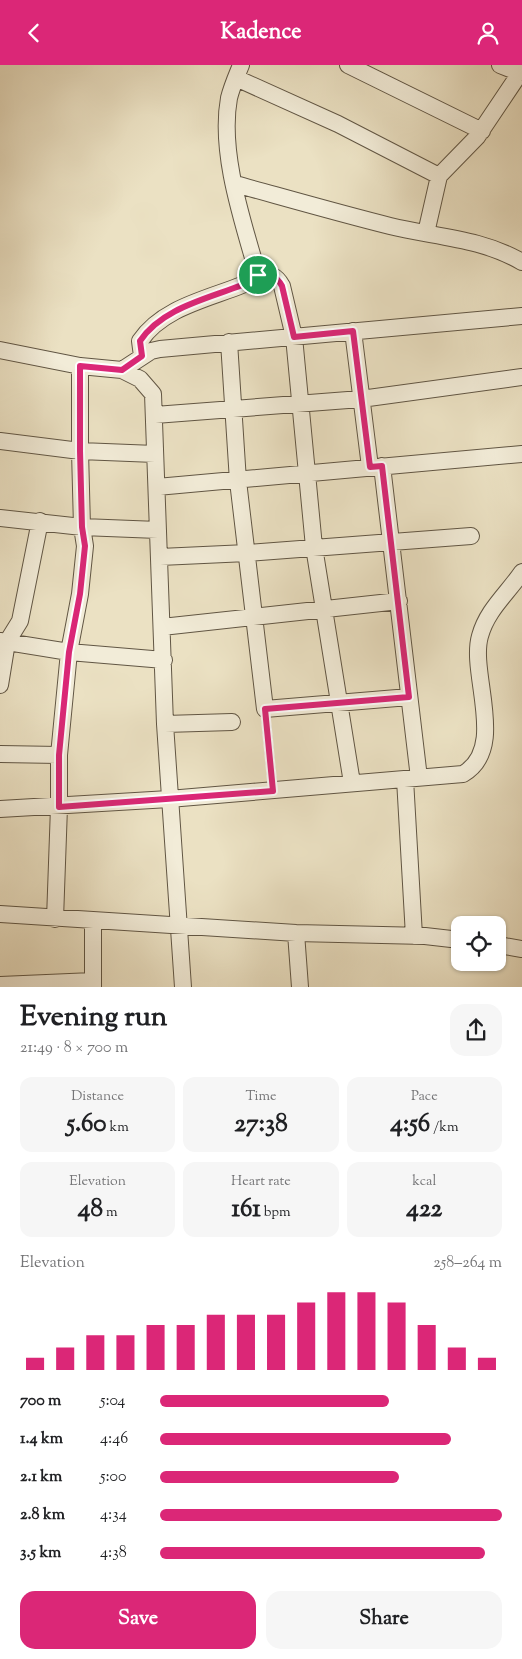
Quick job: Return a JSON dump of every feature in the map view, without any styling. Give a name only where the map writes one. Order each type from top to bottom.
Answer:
[{"type":"street","points":[[348,65],[482,131]]},
{"type":"street","points":[[426,233],[440,176],[482,131],[521,72],[500,65]]},
{"type":"street","points":[[258,275],[234,184],[227,128],[229,97],[238,71],[440,176]]},
{"type":"street","points":[[234,184],[390,226],[498,249],[522,262]]},
{"type":"street","points":[[258,275],[273,275],[278,279],[282,286],[294,337],[314,547],[352,783]]},
{"type":"street","points":[[142,356],[140,341],[149,327],[168,314],[254,280],[258,275]]},
{"type":"street","points":[[122,370],[151,351],[160,349],[522,316]]},
{"type":"street","points":[[353,331],[361,399],[392,542],[409,697],[414,936]]},
{"type":"street","points":[[229,342],[235,410],[238,481],[265,709],[409,697]]},
{"type":"street","points":[[0,353],[80,366],[122,370],[146,384],[153,394],[165,725],[184,987]]},
{"type":"street","points":[[55,919],[59,755],[69,652],[80,594],[85,546],[82,527],[80,366]]},
{"type":"street","points":[[155,415],[361,399],[522,377]]},
{"type":"street","points":[[0,441],[80,451],[155,454]]},
{"type":"street","points":[[157,487],[522,454]]},
{"type":"street","points":[[0,518],[82,527],[158,530]]},
{"type":"street","points":[[0,685],[4,641],[20,621],[40,521]]},
{"type":"street","points":[[160,557],[247,553],[471,536]]},
{"type":"street","points":[[0,809],[169,799],[463,774],[473,768],[482,750],[486,712],[479,666],[479,639],[484,622],[522,572]]},
{"type":"street","points":[[162,627],[399,601]]},
{"type":"street","points":[[4,641],[69,652],[164,660]]},
{"type":"street","points":[[165,725],[232,722]]},
{"type":"street","points":[[0,754],[59,755]]},
{"type":"street","points":[[0,914],[296,933],[414,936],[451,939]]},
{"type":"street","points":[[0,985],[93,984],[93,921]]},
{"type":"street","points":[[296,933],[300,987]]},
{"type":"street","points":[[506,946],[522,949]]},
{"type":"lane","points":[[265,709],[273,791]]},
{"type":"route","points":[[258,275],[273,275],[278,279],[282,286],[294,337],[353,331],[370,467],[382,466],[409,697],[265,709],[273,791],[59,807],[59,755],[69,652],[77,615],[85,546],[82,527],[80,366],[122,370],[142,356],[140,341],[149,327],[168,314],[254,280],[258,275]]}]
